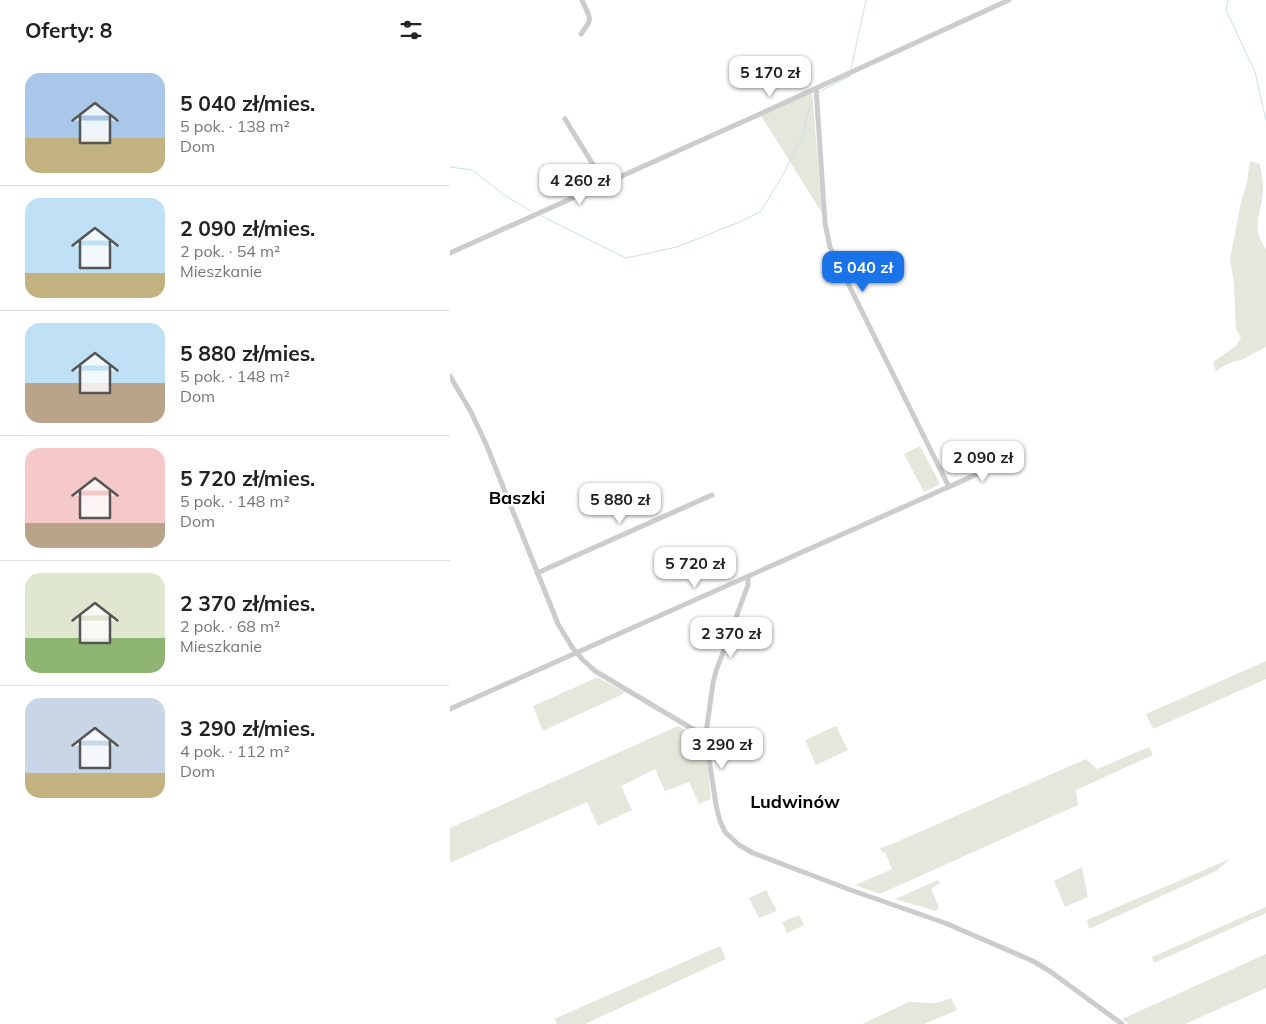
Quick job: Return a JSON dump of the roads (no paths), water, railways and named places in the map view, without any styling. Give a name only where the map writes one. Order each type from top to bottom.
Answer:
[{"type":"street","points":[[581,34],[590,19],[582,0]]},
{"type":"street","points":[[450,253],[1009,0]]},
{"type":"street","points":[[816,88],[825,223],[830,247],[949,487]]},
{"type":"street","points":[[566,119],[605,184]]},
{"type":"street","points":[[450,376],[471,412],[486,444],[562,632],[577,653],[605,677],[704,737],[720,822],[725,832],[739,845],[753,853],[952,925],[1033,961],[1122,1024]]},
{"type":"street","points":[[450,709],[1009,460]]},
{"type":"street","points":[[537,573],[712,495]]},
{"type":"street","points":[[704,737],[714,677],[748,585],[748,577]]},
{"type":"waterway","points":[[851,69],[866,0]]},
{"type":"waterway","points":[[1228,0],[1226,10],[1255,72],[1266,120]]},
{"type":"waterway","points":[[819,92],[850,76]]},
{"type":"waterway","points":[[541,216],[626,258],[677,247],[742,221],[761,211],[784,173],[802,137],[809,108],[813,101]]},
{"type":"waterway","points":[[450,167],[472,170],[504,195],[531,211]]},
{"type":"district","name":"Baszki","points":[[517,497]]},
{"type":"district","name":"Ludwinów","points":[[795,801]]}]
